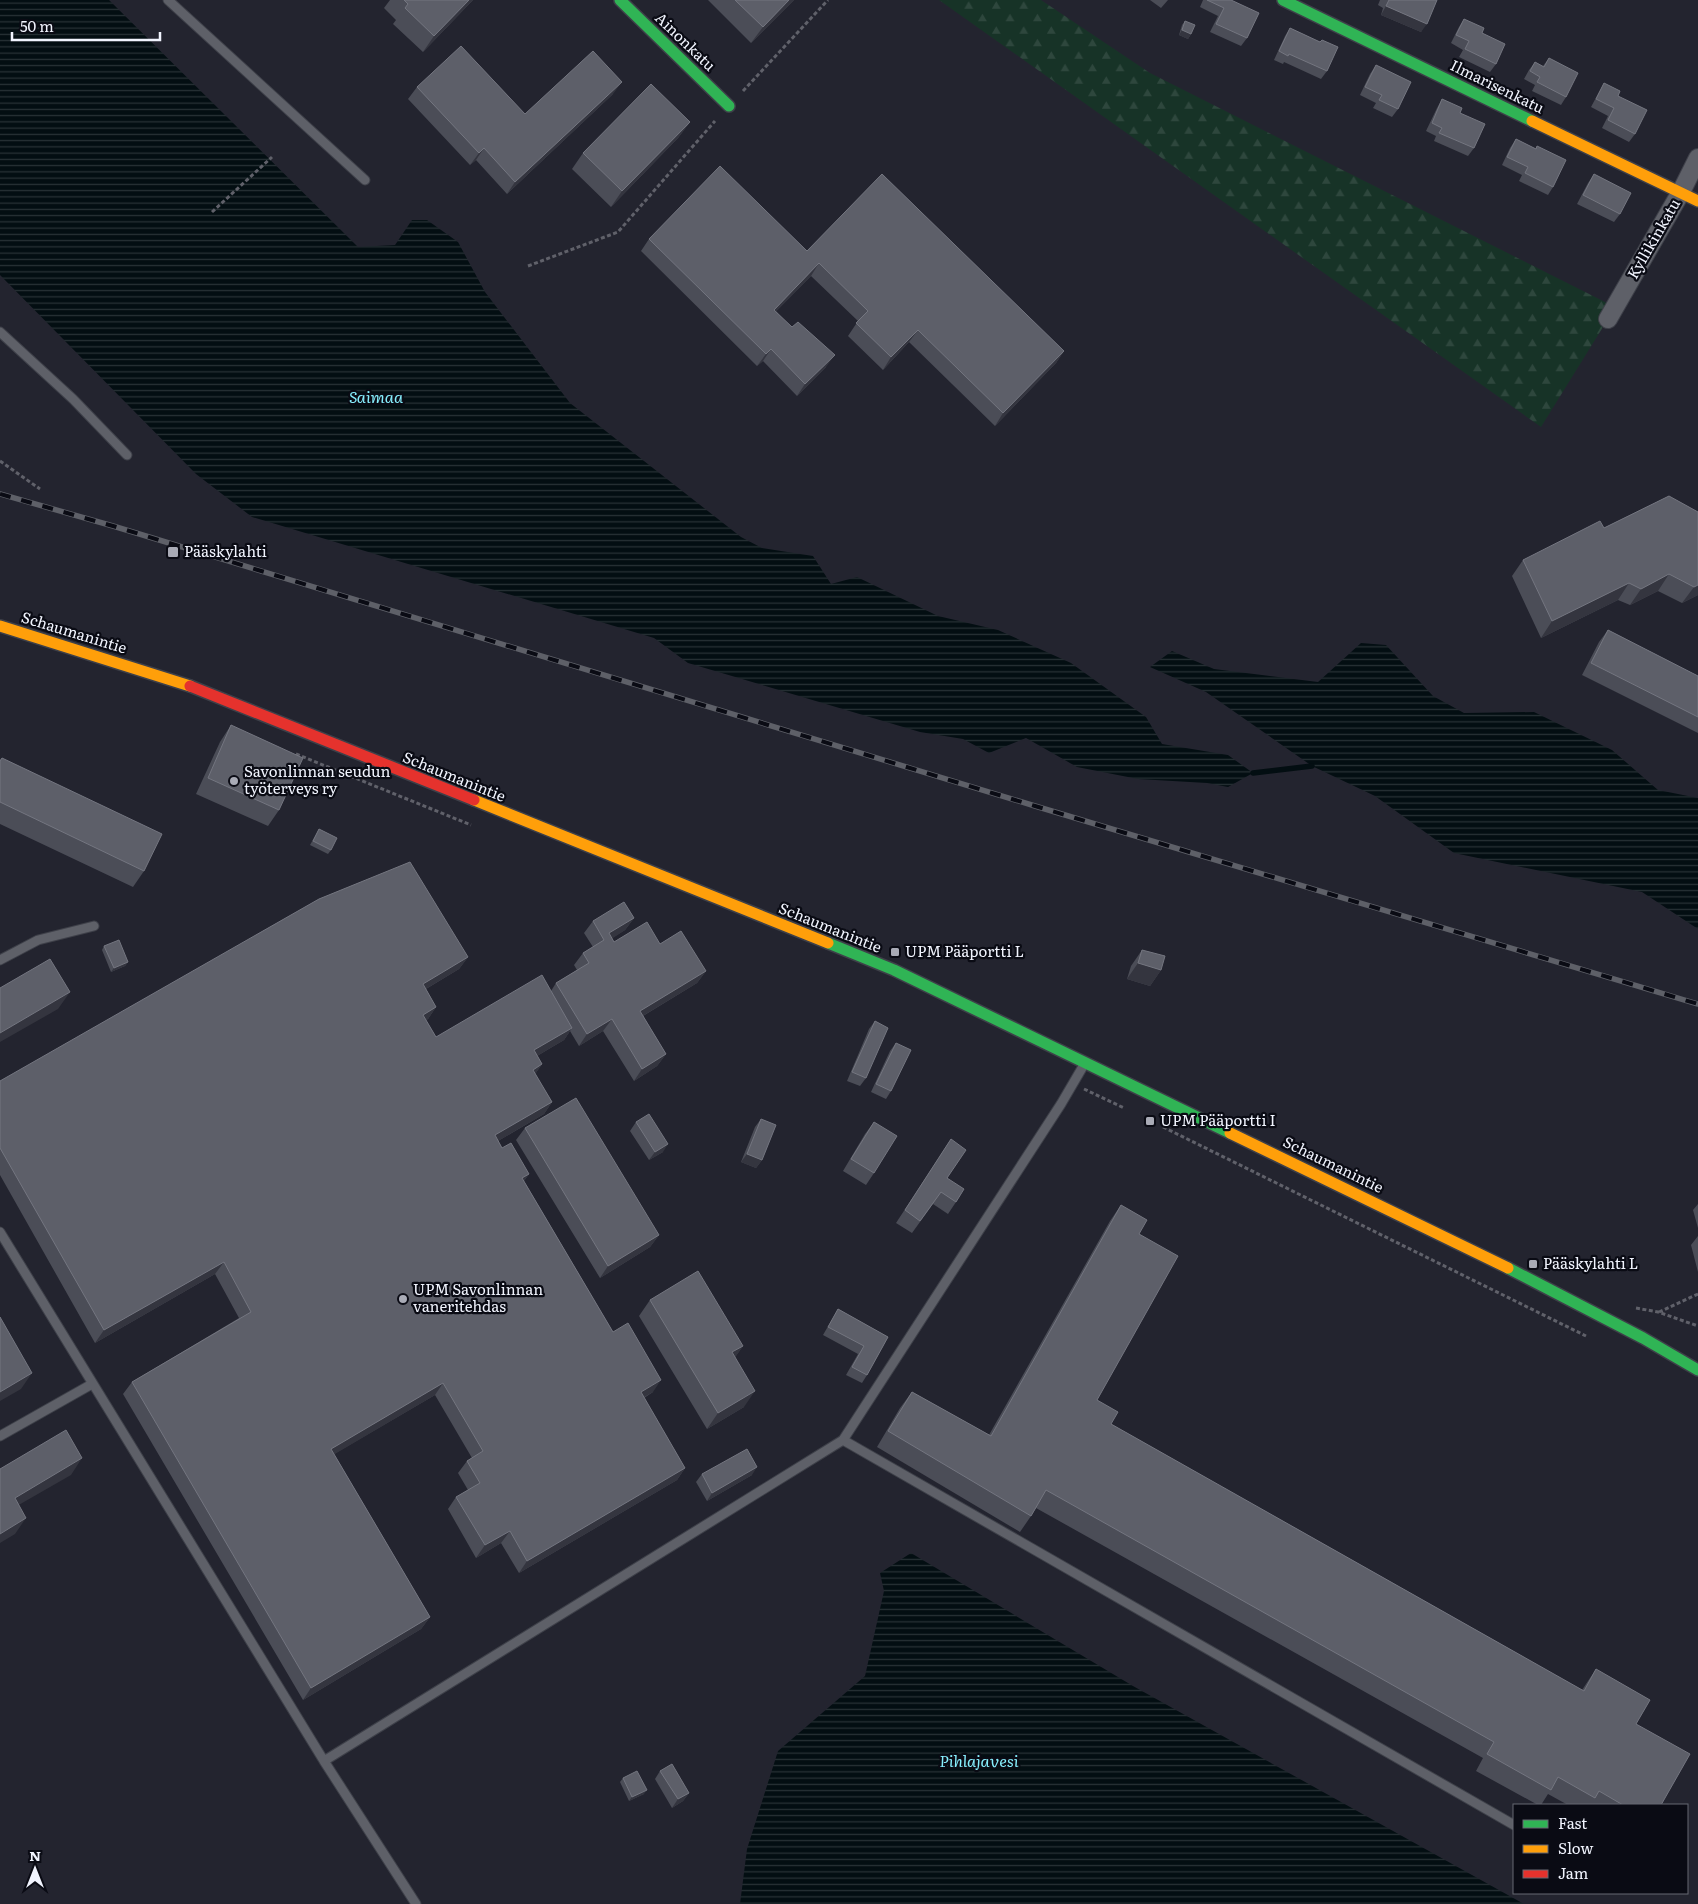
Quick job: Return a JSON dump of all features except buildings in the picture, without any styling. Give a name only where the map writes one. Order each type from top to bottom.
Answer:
[{"type":"street","name":"Ainonkatu","points":[[620,0],[729,106]]},
{"type":"street","name":"Ilmarisenkatu","points":[[1283,0],[1698,201]]},
{"type":"street","name":"Kyllikinkatu","points":[[1608,318],[1681,192],[1698,158]]},
{"type":"street","name":"Schaumanintie","points":[[0,626],[156,674],[218,696],[894,970],[1476,1252],[1643,1338],[1698,1370]]},
{"type":"lane","points":[[168,0],[365,180]]},
{"type":"lane","points":[[0,332],[73,399],[127,455]]},
{"type":"lane","points":[[0,960],[38,940],[94,926]]},
{"type":"lane","points":[[324,1761],[843,1440],[1086,1062]]},
{"type":"lane","points":[[0,1232],[324,1761],[416,1904]]},
{"type":"lane","points":[[0,1436],[92,1384]]},
{"type":"lane","points":[[843,1440],[1513,1824]]},
{"type":"path","points":[[528,266],[618,232],[729,106],[828,0]]},
{"type":"path","points":[[212,212],[272,157]]},
{"type":"path","points":[[0,461],[40,489]]},
{"type":"path","points":[[293,753],[477,827]]},
{"type":"path","points":[[1073,1084],[1133,1113]]},
{"type":"path","points":[[1159,1125],[1588,1337]]},
{"type":"path","points":[[1658,1312],[1698,1294]]},
{"type":"green space","points":[[939,0],[1041,0],[1150,73],[1607,303],[1608,319],[1541,427]]},
{"type":"water","name":"Saimaa","points":[[0,0],[109,0],[358,247],[395,245],[412,220],[427,220],[458,242],[485,292],[570,403],[741,537],[762,548],[813,556],[831,584],[857,577],[938,616],[998,630],[1071,663],[1146,717],[1162,744],[1228,755],[1253,773],[1228,787],[1207,783],[1138,779],[1077,767],[1026,738],[989,753],[963,739],[920,732],[688,663],[654,638],[252,517],[196,474],[0,275]]},
{"type":"water","points":[[1361,643],[1386,645],[1433,696],[1464,713],[1534,712],[1612,750],[1658,790],[1698,798],[1698,929],[1642,892],[1454,853],[1375,796],[1312,766],[1206,692],[1150,667],[1172,651],[1214,669],[1318,682]]},
{"type":"water","name":"Pihlajavesi","points":[[911,1553],[1133,1686],[1524,1904],[740,1904],[747,1849],[778,1751],[865,1676],[884,1591],[880,1573]]},
{"type":"waterway","points":[[1253,773],[1312,766]]},
{"type":"railway","points":[[0,494],[113,526],[1035,806],[1698,1004]]},
{"type":"traffic: fast","points":[[620,0],[729,106]]},
{"type":"traffic: fast","points":[[1283,0],[1532,121]]},
{"type":"traffic: fast","points":[[828,943],[894,970],[1230,1133]]},
{"type":"traffic: fast","points":[[1508,1268],[1643,1338],[1698,1370]]},
{"type":"traffic: slow","points":[[1532,121],[1698,201]]},
{"type":"traffic: slow","points":[[0,626],[190,686]]},
{"type":"traffic: slow","points":[[474,800],[828,943]]},
{"type":"traffic: slow","points":[[1230,1133],[1508,1268]]},
{"type":"traffic: jam","points":[[190,686],[474,800]]},
{"type":"place","name":"Pääskylahti","points":[[173,552]]},
{"type":"place","name":"Savonlinnan seudun työterveys ry","points":[[234,781]]},
{"type":"place","name":"UPM Pääportti L","points":[[895,952]]},
{"type":"place","name":"UPM Pääportti I","points":[[1150,1121]]},
{"type":"place","name":"Pääskylahti L","points":[[1533,1264]]},
{"type":"place","name":"UPM Savonlinnan vaneritehdas","points":[[403,1299]]}]
